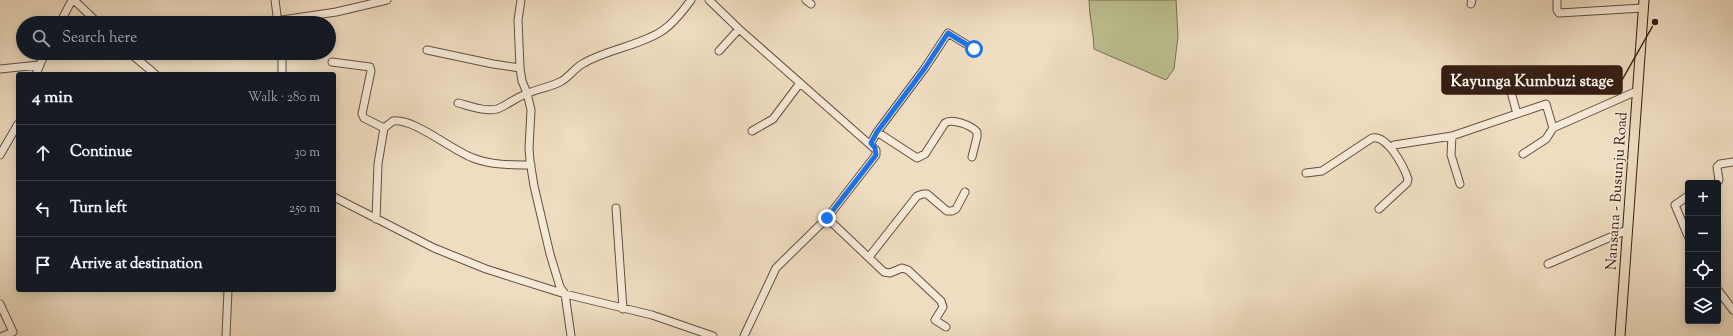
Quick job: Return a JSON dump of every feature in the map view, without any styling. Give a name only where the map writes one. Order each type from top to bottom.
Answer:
[{"type":"main road","name":"Nansana - Busunju Road","points":[[1620,336],[1643,4]]},
{"type":"street","points":[[64,16],[73,0],[90,16]]},
{"type":"street","points":[[275,0],[277,16]]},
{"type":"street","points":[[313,16],[387,0]]},
{"type":"street","points":[[521,0],[518,20],[520,68],[522,81],[528,93],[531,110],[529,148],[534,186],[552,261],[560,287],[565,294],[571,336]]},
{"type":"street","points":[[458,103],[492,110],[498,109],[511,100],[560,82],[574,72],[579,65],[602,54],[638,42],[662,31],[677,18],[691,0]]},
{"type":"street","points":[[709,0],[739,29],[875,148],[876,155],[827,218],[776,268],[744,336]]},
{"type":"street","points":[[1557,0],[1557,10],[1559,13],[1643,4]]},
{"type":"street","points":[[719,51],[739,29]]},
{"type":"street","points":[[872,146],[871,143],[877,132],[925,68],[948,33],[974,49]]},
{"type":"street","points":[[427,50],[493,64],[520,68]]},
{"type":"street","points":[[37,72],[42,60]]},
{"type":"street","points":[[139,60],[154,72]]},
{"type":"street","points":[[282,60],[282,72]]},
{"type":"street","points":[[332,62],[370,67],[371,71],[362,114],[364,118],[384,128]]},
{"type":"street","points":[[0,69],[39,65]]},
{"type":"street","points":[[1508,81],[1518,114]]},
{"type":"street","points":[[752,131],[773,119],[800,83]]},
{"type":"street","points":[[1523,154],[1546,139],[1553,128],[1637,91]]},
{"type":"street","points":[[1392,148],[1394,145],[1452,136],[1546,104],[1553,128]]},
{"type":"street","points":[[376,219],[378,164],[384,128],[393,121],[402,121],[422,130],[466,156],[478,160],[531,165]]},
{"type":"street","points":[[877,132],[917,158],[925,154],[945,123],[948,121],[953,121],[972,128],[977,132],[972,157]]},
{"type":"street","points":[[0,155],[16,127]]},
{"type":"street","points":[[1452,136],[1451,155],[1460,184]]},
{"type":"street","points":[[1306,173],[1322,171],[1375,137],[1379,138],[1392,148],[1408,179],[1407,183],[1379,209]]},
{"type":"street","points":[[1719,180],[1717,167],[1720,164],[1733,162]]},
{"type":"street","points":[[869,257],[917,196],[927,194],[947,211],[952,211],[956,209],[965,192]]},
{"type":"street","points":[[336,198],[434,248],[504,275],[541,285],[565,294],[658,317],[713,336]]},
{"type":"street","points":[[1685,198],[1675,205],[1685,229]]},
{"type":"street","points":[[616,208],[623,309]]},
{"type":"street","points":[[827,218],[886,273],[902,268],[908,270],[942,303],[943,307],[935,320],[946,327]]},
{"type":"street","points":[[1548,264],[1627,230]]},
{"type":"street","points":[[226,336],[228,292]]},
{"type":"street","points":[[1721,294],[1733,310]]},
{"type":"street","points":[[0,304],[14,332],[3,336]]},
{"type":"green space","points":[[1089,0],[1176,0],[1178,36],[1174,69],[1166,80],[1094,49]]},
{"type":"place","name":"Kayunga Kumbuzi stage","points":[[1655,22]]},
{"type":"route","points":[[827,218],[876,155],[876,150],[871,143],[877,132],[925,68],[948,33],[974,49]]}]
